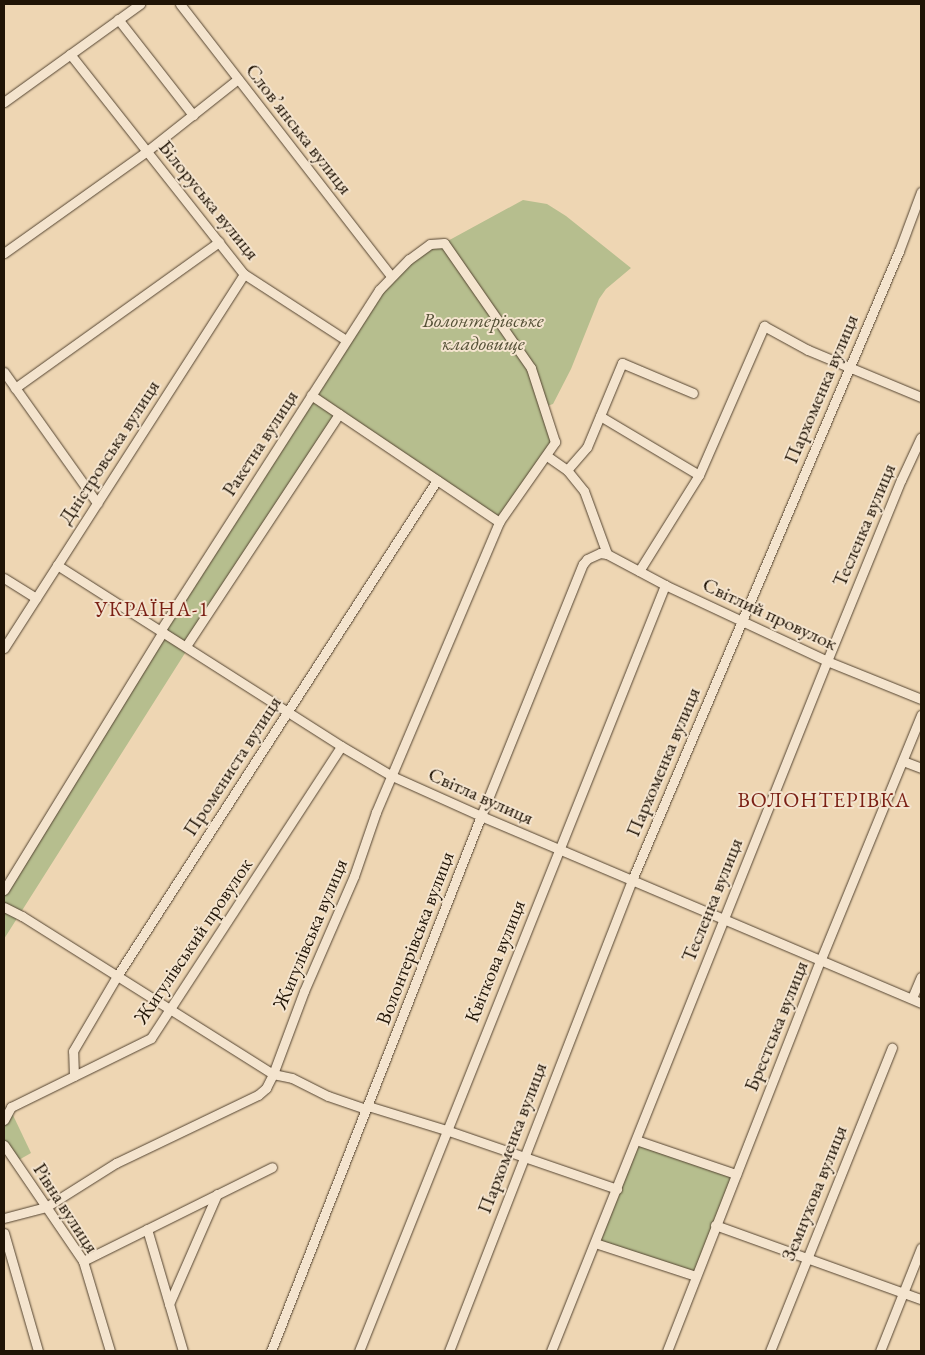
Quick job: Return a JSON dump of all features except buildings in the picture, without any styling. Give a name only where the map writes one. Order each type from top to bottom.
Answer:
[{"type":"street","points":[[4,102],[140,4]]},
{"type":"street","name":"Слов’янська вулиця","points":[[180,4],[391,276]]},
{"type":"street","points":[[118,19],[193,115]]},
{"type":"street","name":"Білоруська вулиця","points":[[70,54],[244,274],[346,340]]},
{"type":"street","points":[[4,253],[147,151],[238,79]]},
{"type":"street","name":"Пархоменка вулиця","points":[[449,1351],[523,1156],[632,880],[899,251],[921,192]]},
{"type":"street","points":[[15,388],[219,242]]},
{"type":"street","name":"Ракетна вулиця","points":[[4,890],[162,631],[368,305],[391,276],[409,259],[430,244],[444,243],[531,368],[555,437],[554,447],[547,456]]},
{"type":"street","name":"Дністровська вулиця","points":[[4,648],[244,274]]},
{"type":"street","points":[[639,571],[699,475],[764,326],[808,350],[921,397]]},
{"type":"street","points":[[567,470],[587,447],[622,363],[693,393]]},
{"type":"street","points":[[4,372],[97,503]]},
{"type":"street","points":[[311,395],[499,522]]},
{"type":"street","points":[[186,646],[339,414]]},
{"type":"street","points":[[600,416],[699,475]]},
{"type":"street","name":"Тесленка вулиця","points":[[551,1351],[827,661],[901,480],[921,437]]},
{"type":"street","points":[[547,456],[567,470],[588,498],[597,532],[607,554]]},
{"type":"street","name":"Жигулівська вулиця","points":[[4,1218],[46,1207],[116,1163],[258,1095],[266,1088],[304,991],[354,876],[376,812],[499,522],[547,456]]},
{"type":"street","name":"Промениста вулиця","points":[[74,1076],[73,1051],[117,976],[437,480]]},
{"type":"street","name":"Волонтерівська вулиця","points":[[271,1351],[481,816],[583,564],[593,554],[607,554]]},
{"type":"street","name":"Світлий провулок","points":[[607,554],[665,585],[827,661],[921,699]]},
{"type":"street","name":"Світла вулиця","points":[[57,565],[341,746],[392,776],[481,816],[921,1002]]},
{"type":"street","points":[[4,578],[36,598]]},
{"type":"street","name":"Квіткова вулиця","points":[[359,1351],[558,848],[665,585]]},
{"type":"street","name":"Брестська вулиця","points":[[667,1351],[821,959],[921,715]]},
{"type":"street","name":"Жигулівський провулок","points":[[4,1120],[11,1107],[151,1038],[341,746]]},
{"type":"street","points":[[902,760],[921,768]]},
{"type":"street","points":[[4,907],[22,916],[272,1074],[292,1078],[328,1096],[446,1130],[617,1189]]},
{"type":"street","points":[[912,998],[921,977]]},
{"type":"street","name":"Земнухова вулиця","points":[[770,1351],[892,1048]]},
{"type":"street","points":[[636,1140],[736,1174]]},
{"type":"street","name":"Рівна вулиця","points":[[4,1145],[83,1261],[110,1351]]},
{"type":"street","points":[[83,1261],[272,1167]]},
{"type":"street","points":[[169,1304],[217,1194]]},
{"type":"street","points":[[715,1225],[921,1299]]},
{"type":"street","points":[[147,1229],[183,1351]]},
{"type":"street","points":[[4,1233],[38,1351]]},
{"type":"street","points":[[595,1243],[696,1276]]},
{"type":"street","points":[[880,1351],[921,1248]]},
{"type":"green space","name":"Волонтерівське кладовище","points":[[523,200],[547,204],[566,216],[631,268],[606,289],[599,299],[571,369],[553,404],[544,407],[555,437],[499,522],[337,413],[4,939],[4,894],[164,630],[368,305],[430,244],[444,243]]},
{"type":"green space","points":[[11,1111],[31,1153],[17,1161],[4,1142],[4,1123]]},
{"type":"green space","points":[[637,1141],[734,1175],[695,1275],[597,1242]]},
{"type":"district","name":"УКРАЇНА-1","points":[[152,609]]},
{"type":"district","name":"ВОЛОНТЕРІВКА","points":[[824,800]]}]
